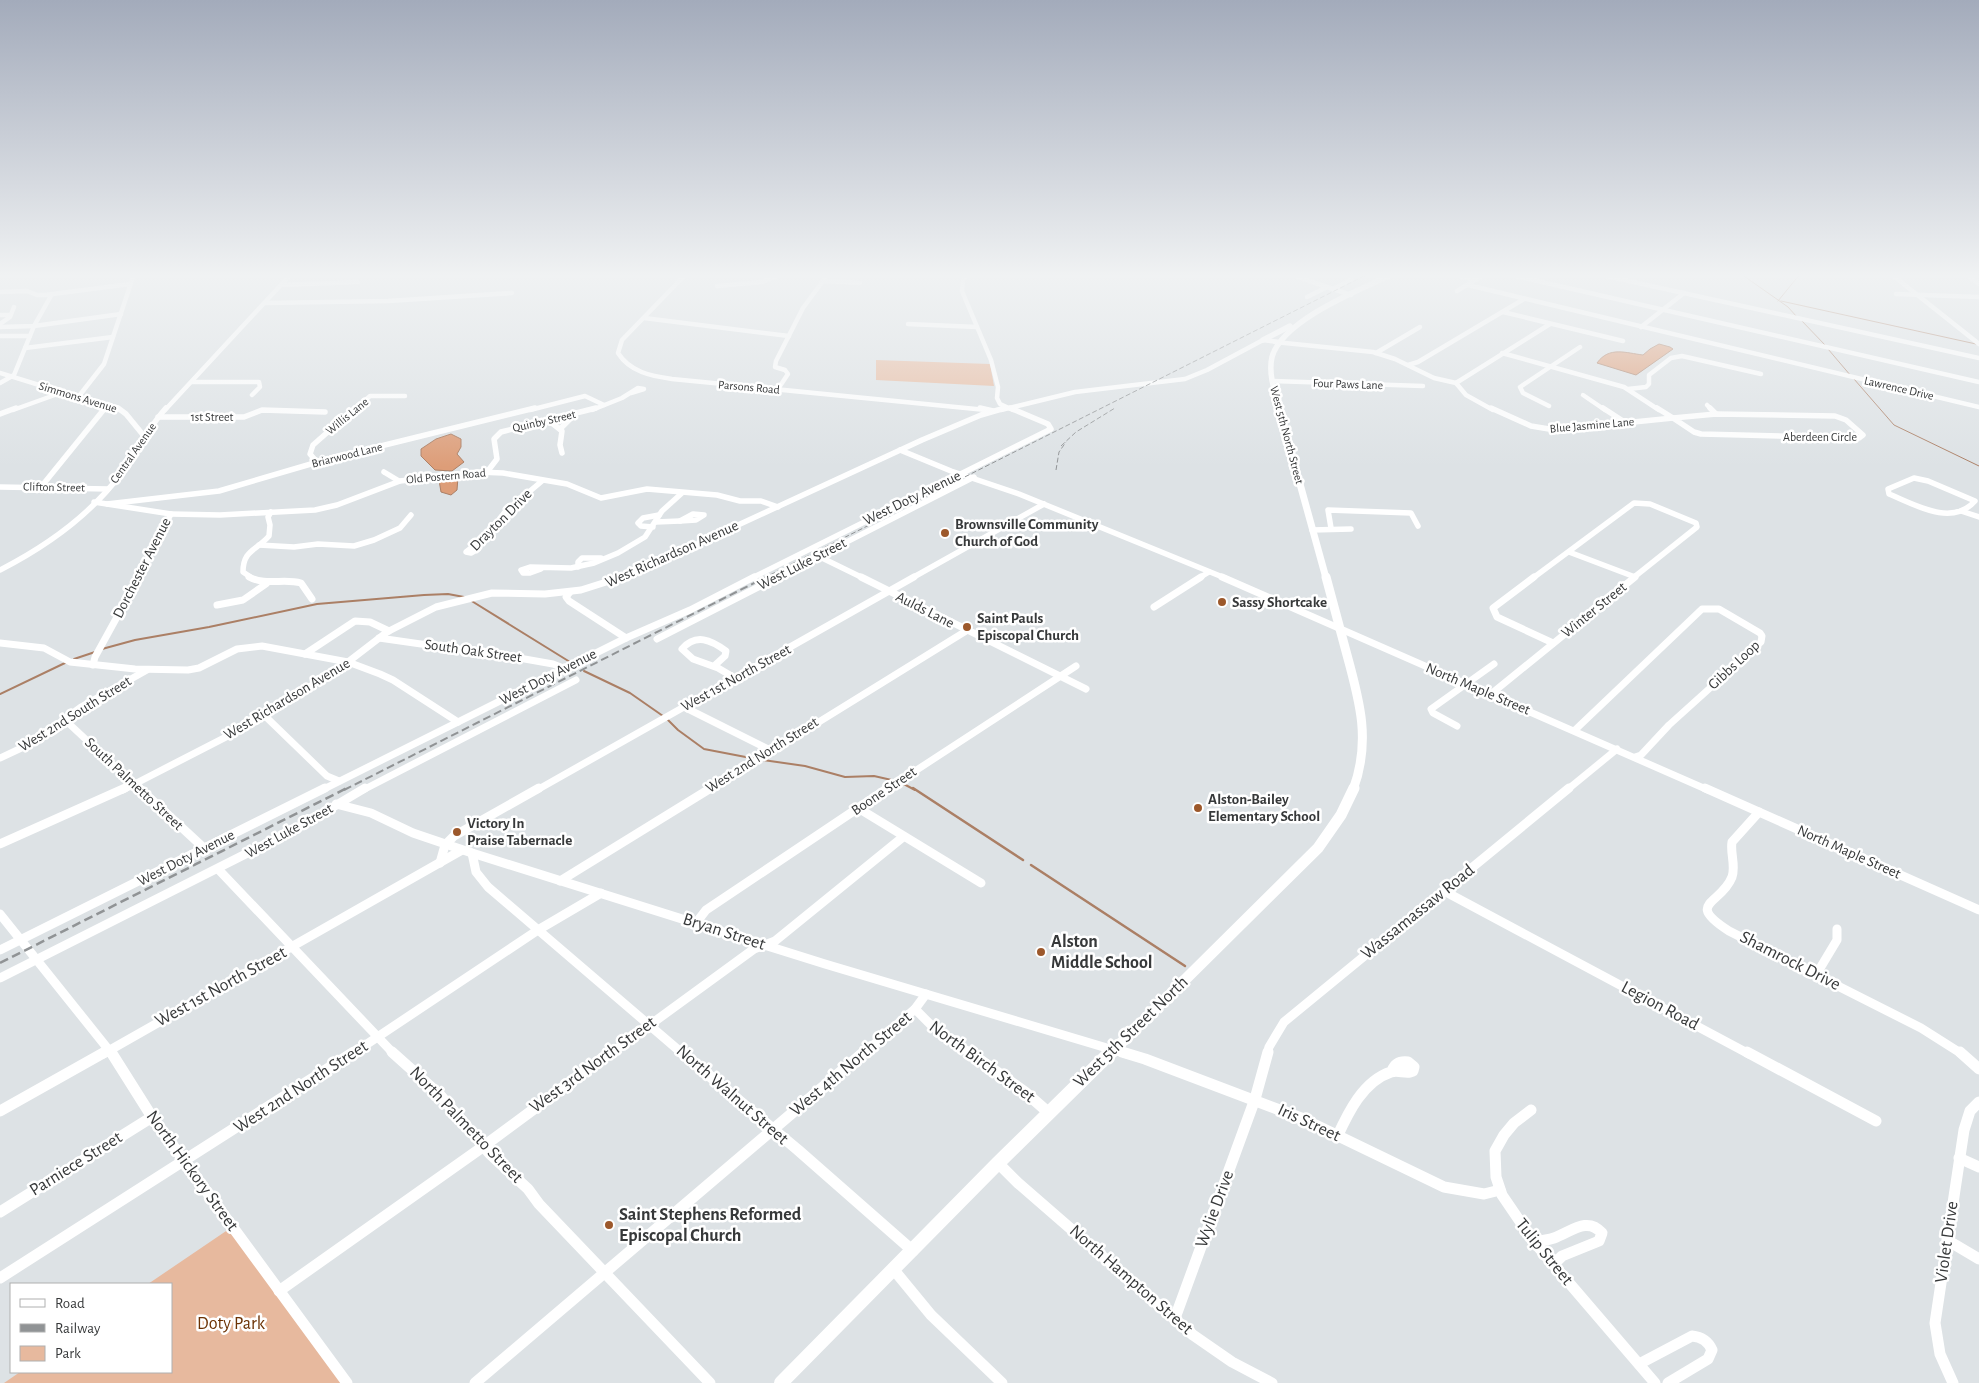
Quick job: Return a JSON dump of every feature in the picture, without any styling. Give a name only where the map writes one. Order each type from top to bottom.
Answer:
[{"type":"main road","points":[[1262,342],[1268,339]]},
{"type":"main road","name":"West 5th North Street","points":[[1282,339],[1275,348],[1271,363],[1273,381],[1340,628]]},
{"type":"main road","points":[[1262,342],[1275,348]]},
{"type":"main road","name":"West 5th Street North","points":[[781,1383],[998,1163],[1116,1049],[1318,848],[1344,812],[1359,774],[1363,753],[1361,706],[1340,628]]},
{"type":"street","points":[[0,383],[12,376],[29,339]]},
{"type":"street","points":[[25,348],[101,339]]},
{"type":"street","points":[[79,396],[102,368],[112,339]]},
{"type":"street","name":"Central Avenue","points":[[0,570],[42,547],[94,502],[123,470],[158,417],[232,339]]},
{"type":"street","name":"Parsons Road","points":[[623,339],[618,347],[621,360],[642,373],[664,378],[974,407],[993,411]]},
{"type":"street","points":[[778,389],[788,376],[785,370],[775,366],[788,339]]},
{"type":"street","points":[[982,339],[995,372],[997,398],[1000,404],[1006,408]]},
{"type":"street","points":[[1376,353],[1401,339]]},
{"type":"street","points":[[1408,365],[1418,362],[1457,339]]},
{"type":"street","points":[[1456,383],[1526,339]]},
{"type":"street","points":[[1612,339],[1623,341]]},
{"type":"street","name":"Lawrence Drive","points":[[1690,339],[1979,407]]},
{"type":"street","points":[[1789,339],[1979,382]]},
{"type":"street","points":[[1891,339],[1979,358]]},
{"type":"street","name":"West Richardson Avenue","points":[[0,844],[135,784],[265,716],[348,662],[389,631],[436,607],[492,593],[570,592],[593,588],[614,581],[954,425],[993,411],[1075,392],[1185,378],[1207,370],[1262,342],[1279,342],[1376,353],[1408,365],[1434,378],[1456,383]]},
{"type":"street","points":[[1549,406],[1523,394],[1520,388],[1580,347]]},
{"type":"street","points":[[1502,353],[1628,389],[1672,418]]},
{"type":"street","points":[[1628,389],[1646,387],[1649,384],[1649,375],[1675,357],[1696,358],[1761,374]]},
{"type":"street","name":"Simmons Avenue","points":[[0,373],[108,405],[125,412],[144,436]]},
{"type":"street","name":"Four Paws Lane","points":[[1273,381],[1423,386]]},
{"type":"street","points":[[192,382],[259,382],[260,387],[252,396]]},
{"type":"street","name":"Blue Jasmine Lane","points":[[1456,383],[1458,388],[1466,394],[1520,422],[1540,430],[1672,418]]},
{"type":"street","points":[[0,414],[63,392]]},
{"type":"street","name":"Quinby Street","points":[[487,472],[497,459],[494,440],[501,432],[576,414],[604,405],[631,393]]},
{"type":"street","points":[[1583,395],[1626,423]]},
{"type":"street","name":"Willis Lane","points":[[317,462],[310,454],[313,445],[370,396],[405,396]]},
{"type":"street","name":"Briarwood Lane","points":[[107,504],[215,492],[317,462],[586,396],[604,405]]},
{"type":"street","points":[[41,487],[108,405]]},
{"type":"street","points":[[1708,405],[1716,414]]},
{"type":"street","name":"West Doty Avenue","points":[[0,950],[626,638],[690,610],[846,530],[1051,429],[1048,424],[1006,408]]},
{"type":"street","name":"1st Street","points":[[158,417],[244,417],[262,410],[325,412]]},
{"type":"street","points":[[560,429],[576,414]]},
{"type":"street","name":"Aberdeen Circle","points":[[1716,414],[1835,416],[1846,420],[1863,435],[1859,438],[1709,436],[1694,432],[1672,418],[1716,414]]},
{"type":"street","points":[[548,420],[562,431],[560,445],[562,453]]},
{"type":"street","name":"North Maple Street","points":[[900,450],[1044,504],[1209,572],[1575,730],[1979,910]]},
{"type":"street","points":[[384,472],[393,479],[400,481]]},
{"type":"street","name":"Old Postern Road","points":[[171,514],[220,515],[326,508],[400,481],[456,473],[487,472],[525,476],[542,481],[567,484],[601,498],[609,498],[637,490],[717,496],[740,501],[761,501],[778,507]]},
{"type":"street","name":"West Luke Street","points":[[657,639],[974,477]]},
{"type":"street","points":[[1961,510],[1972,505],[1975,501],[1928,481],[1914,478],[1900,482],[1888,489],[1889,494],[1932,511],[1946,515],[1961,510],[1979,517]]},
{"type":"street","name":"Drayton Drive","points":[[478,550],[471,553],[466,552],[488,535],[505,512],[542,481]]},
{"type":"street","name":"Clifton Street","points":[[0,486],[108,488]]},
{"type":"street","points":[[541,569],[578,567],[578,562],[585,557],[604,559],[641,541],[654,525],[659,515],[682,493]]},
{"type":"street","name":"Dorchester Avenue","points":[[94,502],[171,514],[100,649],[94,665]]},
{"type":"street","name":"Winter Street","points":[[1492,694],[1697,527],[1696,523],[1650,504],[1637,502],[1496,606],[1493,611],[1502,620],[1553,643]]},
{"type":"street","name":"West 1st North Street","points":[[444,844],[454,836],[1044,504]]},
{"type":"street","points":[[1331,528],[1328,510],[1411,513],[1418,526]]},
{"type":"street","points":[[266,584],[243,572],[245,558],[271,532],[272,526],[268,518],[271,512]]},
{"type":"street","points":[[259,545],[294,547],[318,544],[354,546],[374,540],[400,528],[406,524],[411,515]]},
{"type":"street","points":[[659,515],[643,518],[638,523],[641,526],[680,521]]},
{"type":"street","points":[[1312,530],[1331,528],[1351,529]]},
{"type":"street","name":"Winter Street","points":[[1568,552],[1634,577]]},
{"type":"street","name":"Aulds Lane","points":[[818,556],[1086,689]]},
{"type":"street","points":[[1154,607],[1209,572]]},
{"type":"street","points":[[217,605],[230,604],[246,598],[266,584],[290,579],[301,583],[302,587],[312,598]]},
{"type":"street","points":[[570,592],[566,597],[569,601],[626,638]]},
{"type":"street","name":"Gibbs Loop","points":[[1575,730],[1702,609],[1719,609],[1760,633],[1762,636],[1761,642],[1669,725],[1642,755],[1635,757]]},
{"type":"street","points":[[305,654],[355,621],[370,622],[389,631]]},
{"type":"street","name":"West 2nd North Street","points":[[560,881],[966,631]]},
{"type":"street","name":"South Oak Street","points":[[379,638],[519,658],[554,664],[566,669]]},
{"type":"street","points":[[714,666],[725,656],[726,651],[702,638],[695,639],[685,645],[682,650],[684,653],[714,666],[735,678]]},
{"type":"street","points":[[0,643],[44,648],[69,661],[149,669],[188,670],[199,668],[238,649],[255,646],[305,654],[348,662],[393,680],[458,722]]},
{"type":"street","points":[[1457,726],[1433,713],[1431,709],[1494,664]]},
{"type":"street","name":"Boone Street","points":[[696,922],[706,910],[1076,666]]},
{"type":"street","name":"West 2nd South Street","points":[[0,758],[32,743],[64,719],[149,669]]},
{"type":"street","name":"West Luke Street","points":[[0,978],[218,869],[303,825],[382,778],[576,680]]},
{"type":"street","points":[[684,707],[770,750]]},
{"type":"street","points":[[265,716],[327,776],[339,781]]},
{"type":"street","name":"South Palmetto Street","points":[[64,719],[204,849]]},
{"type":"street","name":"Wassamassaw Road","points":[[1255,1099],[1269,1047],[1284,1022],[1398,926],[1444,891],[1617,749]]},
{"type":"street","name":"Bryan Street","points":[[336,804],[371,812],[413,833],[467,852],[1048,1032],[1116,1049]]},
{"type":"street","points":[[858,808],[903,837],[982,883]]},
{"type":"street","name":"Shamrock Drive","points":[[1759,812],[1732,842],[1733,874],[1726,885],[1710,902],[1706,910],[1707,914],[1715,923],[1729,931],[1935,1035],[1960,1052],[1979,1069]]},
{"type":"street","name":"West 3rd North Street","points":[[279,1291],[484,1146],[754,949],[775,941],[903,837]]},
{"type":"street","points":[[440,863],[444,844]]},
{"type":"street","name":"West 1st North Street","points":[[0,1111],[440,863],[467,852]]},
{"type":"street","name":"North Walnut Street","points":[[467,852],[480,880],[722,1088],[774,1130],[912,1251]]},
{"type":"street","name":"North Palmetto Street","points":[[218,869],[378,1037],[440,1095],[484,1146],[528,1188],[539,1204],[710,1383]]},
{"type":"street","name":"Legion Road","points":[[1444,891],[1876,1121]]},
{"type":"street","name":"West 2nd North Street","points":[[0,1278],[378,1037],[538,930],[601,893]]},
{"type":"street","name":"North Hickory Street","points":[[0,914],[109,1049],[152,1117],[347,1383]]},
{"type":"street","points":[[1816,975],[1837,940],[1837,929]]},
{"type":"street","name":"West 4th North Street","points":[[475,1383],[915,1010],[926,994]]},
{"type":"street","name":"North Birch Street","points":[[915,1010],[931,1025],[1025,1092],[1049,1113]]},
{"type":"street","name":"Iris Street","points":[[1116,1049],[1255,1099],[1301,1118],[1444,1187],[1484,1194],[1500,1190]]},
{"type":"street","points":[[1338,1137],[1357,1100],[1365,1090],[1392,1071]]},
{"type":"street","name":"Wylie Drive","points":[[1175,1318],[1255,1099]]},
{"type":"street","name":"Violet Drive","points":[[1953,1383],[1942,1364],[1937,1349],[1934,1324],[1959,1158],[1967,1118],[1973,1106],[1979,1102]]},
{"type":"street","name":"Tulip Street","points":[[1532,1110],[1514,1123],[1504,1135],[1496,1151],[1495,1166],[1500,1190],[1510,1210],[1534,1242],[1655,1383]]},
{"type":"street","name":"Parniece Street","points":[[0,1212],[152,1117]]},
{"type":"street","points":[[1959,1158],[1979,1167]]},
{"type":"street","name":"North Hampton Street","points":[[998,1163],[1018,1183],[1193,1334],[1232,1362],[1272,1383]]},
{"type":"street","points":[[1534,1242],[1555,1238],[1582,1224],[1588,1224],[1599,1229],[1602,1233],[1599,1241],[1562,1256],[1554,1264]]},
{"type":"street","points":[[1947,1240],[1979,1259]]},
{"type":"street","points":[[894,1270],[904,1285],[929,1312],[1002,1383]]},
{"type":"street","points":[[1639,1364],[1692,1336],[1707,1340],[1712,1350],[1708,1358],[1668,1383]]},
{"type":"green space","points":[[876,360],[990,364],[994,386],[876,380]]},
{"type":"green space","name":"Doty Park","points":[[232,1227],[347,1383],[4,1383],[19,1373],[172,1373],[172,1283],[149,1283]]},
{"type":"shaded area","points":[[1659,344],[1673,349],[1636,375],[1597,363],[1612,352],[1643,355]]},
{"type":"shaded area","points":[[451,434],[461,439],[461,447],[457,454],[464,462],[452,471],[435,470],[421,456],[421,449],[436,439]]},
{"type":"shaded area","points":[[458,477],[457,490],[451,495],[441,492],[439,480],[441,478]]},
{"type":"waterway","points":[[1819,339],[1825,345]]},
{"type":"waterway","points":[[1951,339],[1976,344]]},
{"type":"waterway","points":[[1828,349],[1851,376]]},
{"type":"waterway","points":[[1854,379],[1894,425],[1979,466]]},
{"type":"waterway","points":[[102,649],[135,640],[209,627],[317,604],[424,595],[448,594],[464,597]]},
{"type":"waterway","points":[[470,600],[570,662]]},
{"type":"waterway","points":[[74,659],[95,652]]},
{"type":"waterway","points":[[0,694],[67,662]]},
{"type":"waterway","points":[[584,671],[630,693],[663,716]]},
{"type":"waterway","points":[[667,719],[678,730],[704,749],[756,759]]},
{"type":"waterway","points":[[763,760],[805,766],[845,777],[874,776],[896,781]]},
{"type":"waterway","points":[[900,782],[915,790]]},
{"type":"waterway","points":[[913,788],[1023,860]]},
{"type":"waterway","points":[[1031,865],[1185,966]]},
{"type":"railway","points":[[764,578],[1240,339]]},
{"type":"railway","points":[[1061,446],[1076,432],[1115,408]]},
{"type":"railway","points":[[1056,470],[1059,452],[1066,442]]},
{"type":"railway","points":[[344,790],[766,577]]},
{"type":"railway","points":[[0,963],[347,788]]},
{"type":"place","name":"Brownsville Community Church of God","points":[[945,533]]},
{"type":"place","name":"Sassy Shortcake","points":[[1222,602]]},
{"type":"place","name":"Saint Pauls Episcopal Church","points":[[967,627]]},
{"type":"place","name":"Alston-Bailey Elementary School","points":[[1198,808]]},
{"type":"place","name":"Victory In Praise Tabernacle","points":[[457,832]]},
{"type":"place","name":"Alston Middle School","points":[[1041,952]]},
{"type":"place","name":"Saint Stephens Reformed Episcopal Church","points":[[609,1225]]}]
